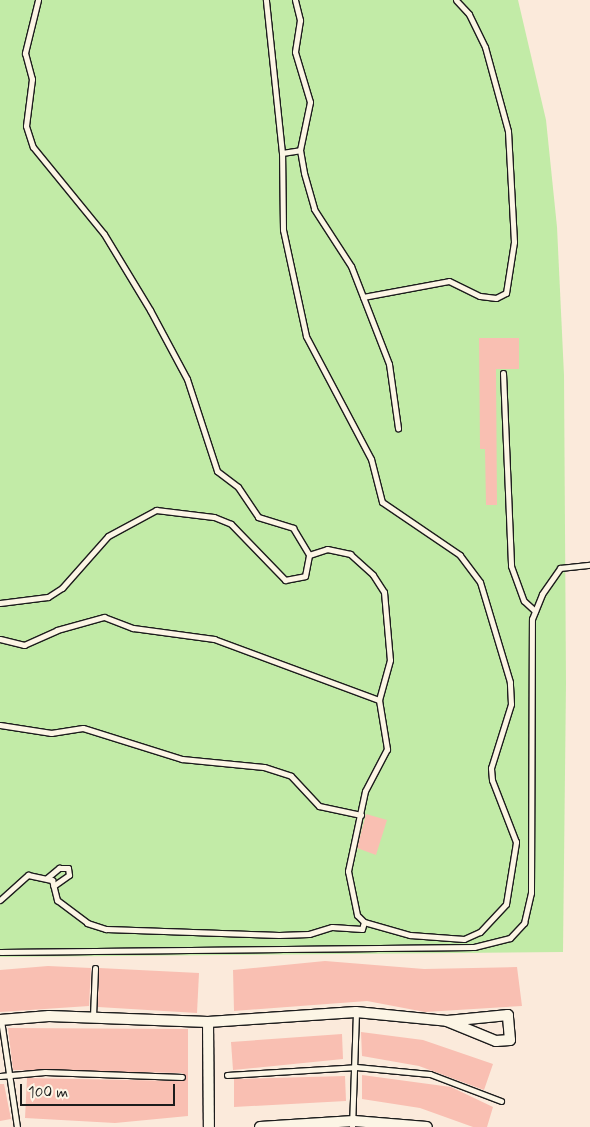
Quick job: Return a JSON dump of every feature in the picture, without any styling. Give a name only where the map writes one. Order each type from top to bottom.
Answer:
[{"type":"street","points":[[1,1020],[93,1016],[208,1022],[356,1012],[447,1021],[508,1015],[510,1040],[496,1041],[447,1021]]},
{"type":"street","points":[[208,1022],[209,1127]]},
{"type":"street","points":[[260,1127],[353,1124],[427,1127]]},
{"type":"lane","points":[[0,603],[48,596],[62,588],[108,536],[165,508],[231,524],[285,580],[305,576],[309,555],[293,528],[258,517],[238,486],[216,471],[194,395],[150,310],[104,234],[33,147],[26,126],[32,79],[25,53],[38,0]]},
{"type":"lane","points":[[266,0],[282,153],[284,239],[306,336],[371,459],[382,502],[460,555],[480,582],[512,694],[491,768],[492,780],[516,842],[506,904],[480,932],[464,939],[410,935],[364,922],[352,904],[348,871],[369,780],[387,749],[380,700],[391,669],[384,592],[350,554],[328,549],[309,555]]},
{"type":"lane","points":[[295,0],[300,20],[295,52],[310,102],[300,150],[314,208],[351,266],[389,364],[398,428]]},
{"type":"lane","points":[[363,297],[449,281],[480,296],[496,298],[506,293],[514,242],[508,131],[485,47],[469,14],[456,0]]},
{"type":"lane","points":[[282,153],[300,150]]},
{"type":"lane","points":[[503,373],[511,566],[524,601],[535,611]]},
{"type":"lane","points":[[0,952],[465,947],[510,938],[524,923],[531,893],[529,695],[535,611],[554,575],[566,566],[590,565]]},
{"type":"lane","points":[[0,639],[24,645],[57,630],[104,617],[133,628],[214,639],[380,700]]},
{"type":"lane","points":[[0,725],[50,733],[83,728],[182,759],[264,767],[291,776],[319,806],[361,815]]},
{"type":"lane","points":[[47,878],[59,868],[68,868],[69,875],[54,886]]},
{"type":"lane","points":[[0,900],[25,875],[47,878],[54,886],[57,900],[69,910],[106,929],[278,935],[309,934],[332,927],[362,929],[364,922]]},
{"type":"lane","points":[[93,1016],[95,968]]},
{"type":"lane","points":[[353,1124],[356,1012]]},
{"type":"lane","points":[[1,1020],[17,1127]]},
{"type":"lane","points":[[226,1075],[356,1067],[430,1074],[501,1101]]},
{"type":"lane","points":[[0,1076],[182,1077]]},
{"type":"green space","points":[[0,0],[518,0],[546,120],[557,227],[564,375],[566,683],[563,952],[0,957]]},
{"type":"building","points":[[479,338],[519,338],[519,369],[496,369],[497,505],[486,505],[485,449],[480,449]]},
{"type":"building","points":[[366,814],[387,820],[376,855],[357,848]]},
{"type":"building","points":[[325,961],[424,969],[517,967],[522,1006],[425,1012],[367,1001],[234,1011],[233,970]]},
{"type":"building","points":[[48,966],[91,968],[89,1006],[0,1012],[0,970]]},
{"type":"building","points":[[99,968],[199,973],[197,1013],[98,1007]]},
{"type":"building","points":[[8,1028],[188,1029],[188,1116],[115,1123],[25,1118],[27,1078],[182,1081],[186,1077],[182,1073],[13,1070]]},
{"type":"building","points":[[361,1032],[423,1040],[493,1064],[484,1090],[419,1066],[362,1056]]},
{"type":"building","points":[[342,1034],[343,1059],[233,1070],[231,1042]]},
{"type":"building","points":[[362,1075],[451,1087],[493,1107],[487,1127],[473,1127],[420,1108],[362,1099]]},
{"type":"building","points":[[345,1076],[346,1101],[234,1107],[234,1079]]},
{"type":"building","points":[[0,1084],[4,1084],[11,1119],[0,1121]]}]
